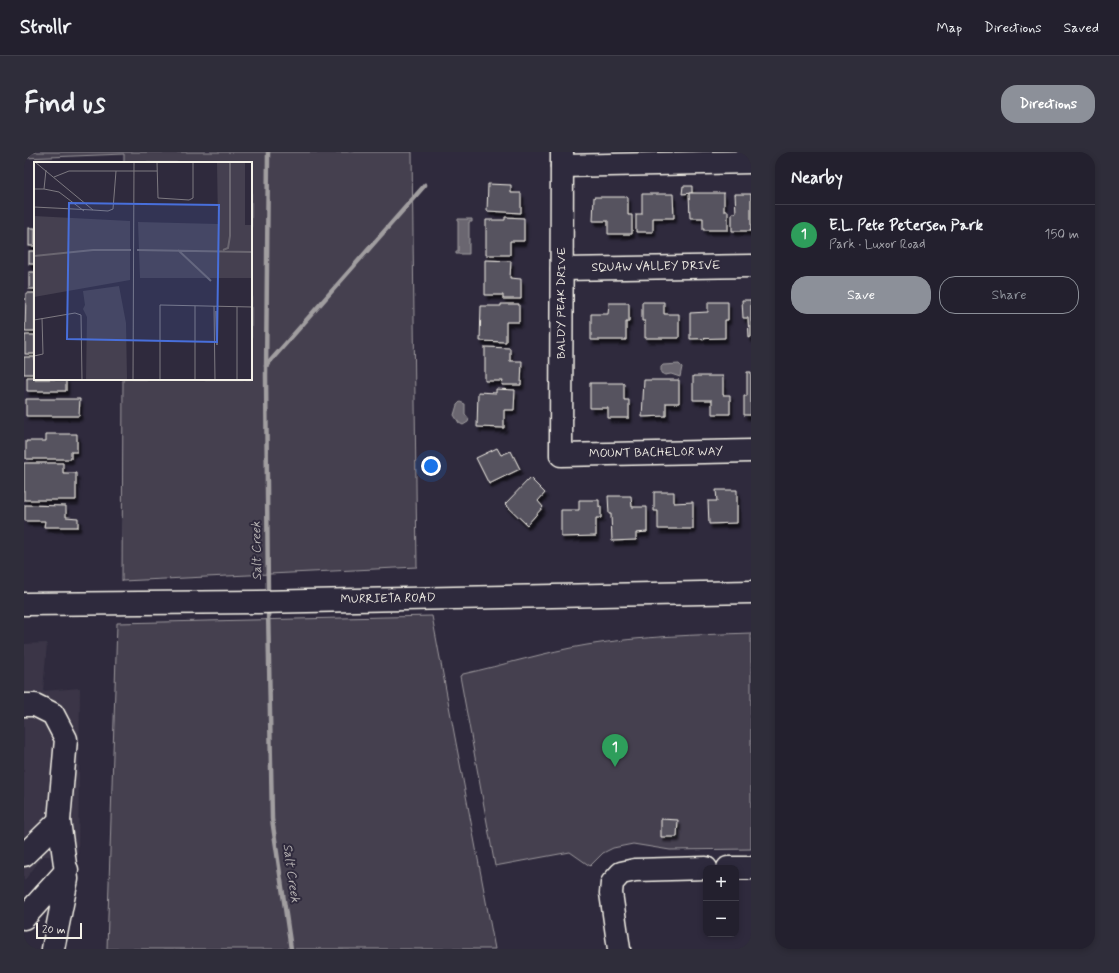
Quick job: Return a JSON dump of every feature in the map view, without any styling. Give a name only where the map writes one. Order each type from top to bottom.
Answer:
[{"type":"street","points":[[562,159],[751,162]]},
{"type":"street","name":"BALDY PEAK DRIVE","points":[[561,455],[562,159]]},
{"type":"street","name":"SQUAW VALLEY DRIVE","points":[[562,269],[751,266]]},
{"type":"street","name":"MOUNT BACHELOR WAY","points":[[561,455],[751,451]]},
{"type":"street","name":"MURRIETA ROAD","points":[[24,604],[258,602],[751,592]]},
{"type":"street","points":[[24,705],[35,705],[53,714],[66,739],[59,821],[67,870],[67,879],[53,949]]},
{"type":"street","points":[[24,855],[59,821]]},
{"type":"street","points":[[619,949],[611,893],[612,883],[620,874],[635,870],[703,868]]},
{"type":"street","points":[[739,868],[751,868]]},
{"type":"street","points":[[24,918],[67,870]]},
{"type":"shaded area","points":[[24,152],[412,152],[417,567],[122,581],[123,380],[252,380],[252,162],[124,162],[124,154],[24,158]]},
{"type":"shaded area","points":[[458,219],[472,219],[472,222],[469,222],[469,254],[456,254],[456,251],[458,251]]},
{"type":"shaded area","points":[[679,364],[682,367],[680,377],[661,373],[661,367],[663,365]]},
{"type":"shaded area","points":[[460,402],[465,404],[465,414],[469,419],[468,422],[463,425],[459,423],[454,415],[457,405]]},
{"type":"shaded area","points":[[432,616],[495,949],[107,949],[117,623]]},
{"type":"shaded area","points":[[751,633],[751,849],[670,850],[633,844],[613,848],[603,853],[590,866],[570,852],[495,866],[460,676],[540,655],[587,645],[689,635]]},
{"type":"shaded area","points":[[47,643],[43,691],[80,688],[78,857],[43,856],[24,881],[24,644]]},
{"type":"building","points":[[488,184],[511,185],[511,193],[521,193],[521,213],[487,211]]},
{"type":"building","points":[[683,186],[692,186],[692,193],[682,194]]},
{"type":"building","points":[[689,193],[724,193],[724,211],[728,211],[728,230],[703,230],[703,218],[690,218]]},
{"type":"building","points":[[642,194],[673,194],[674,218],[653,218],[653,232],[636,232],[636,214],[642,214]]},
{"type":"building","points":[[735,194],[751,194],[751,231],[732,231],[732,213],[736,213]]},
{"type":"building","points":[[594,197],[628,197],[628,215],[632,215],[632,234],[608,234],[608,221],[593,221]]},
{"type":"building","points":[[505,217],[524,218],[524,241],[510,241],[510,255],[486,255],[486,220],[505,220]]},
{"type":"building","points":[[29,228],[34,228],[34,246],[29,246]]},
{"type":"building","points":[[29,251],[34,251],[34,264],[29,264]]},
{"type":"building","points":[[485,260],[511,261],[510,278],[521,279],[521,299],[503,299],[503,295],[485,295]]},
{"type":"building","points":[[29,272],[34,272],[34,289],[29,289]]},
{"type":"building","points":[[26,293],[34,293],[34,331],[25,331]]},
{"type":"building","points":[[742,300],[751,300],[751,337],[749,338],[748,318],[743,318]]},
{"type":"building","points":[[642,302],[664,302],[664,314],[679,314],[679,338],[645,338],[645,321],[642,321]]},
{"type":"building","points":[[708,302],[728,302],[728,320],[725,320],[725,338],[690,339],[690,313],[708,312]]},
{"type":"building","points":[[609,303],[629,303],[629,322],[626,322],[626,340],[591,340],[591,314],[608,314]]},
{"type":"building","points":[[501,304],[519,304],[519,322],[506,322],[506,342],[480,341],[481,306],[501,306]]},
{"type":"building","points":[[25,335],[34,335],[34,354],[25,354]]},
{"type":"building","points":[[485,347],[510,348],[510,361],[522,361],[521,385],[502,385],[503,381],[485,381]]},
{"type":"building","points":[[24,357],[34,357],[34,374],[24,374]]},
{"type":"building","points":[[747,372],[751,372],[751,415],[744,415],[744,396],[747,396]]},
{"type":"building","points":[[693,376],[723,376],[723,395],[730,395],[730,414],[712,414],[712,400],[693,400]]},
{"type":"building","points":[[27,377],[34,377],[34,380],[66,380],[66,391],[27,391]]},
{"type":"building","points":[[644,380],[679,380],[679,403],[666,403],[666,416],[642,417]]},
{"type":"building","points":[[590,383],[624,383],[624,400],[629,400],[629,418],[608,418],[608,408],[590,408]]},
{"type":"building","points":[[496,389],[515,390],[514,410],[504,410],[504,428],[477,427],[478,392],[496,393]]},
{"type":"building","points":[[26,399],[80,399],[79,416],[26,416]]},
{"type":"building","points":[[46,434],[77,434],[77,452],[71,452],[71,459],[26,459],[26,441],[46,441]]},
{"type":"building","points":[[497,448],[501,455],[511,451],[520,469],[489,484],[476,458]]},
{"type":"building","points":[[24,463],[63,463],[63,473],[76,473],[76,500],[24,500]]},
{"type":"building","points":[[530,478],[545,493],[538,501],[543,507],[527,525],[505,504]]},
{"type":"building","points":[[716,490],[737,490],[737,523],[709,524],[708,501],[717,501]]},
{"type":"building","points":[[654,492],[674,492],[674,503],[693,502],[693,529],[658,529],[658,511],[654,511]]},
{"type":"building","points":[[608,496],[631,496],[632,507],[647,507],[647,532],[636,533],[636,540],[612,541],[611,514],[609,514]]},
{"type":"building","points":[[579,500],[599,500],[599,507],[601,506],[601,518],[596,518],[596,536],[561,537],[561,510],[579,510]]},
{"type":"building","points":[[25,505],[66,506],[66,517],[78,518],[78,527],[44,527],[45,521],[25,521]]},
{"type":"building","points":[[661,819],[678,820],[677,837],[661,837]]},
{"type":"waterway","name":"Salt Creek","points":[[268,152],[266,376],[268,596]]},
{"type":"waterway","points":[[266,366],[425,185]]},
{"type":"waterway","name":"Salt Creek","points":[[268,608],[272,819],[291,949]]},
{"type":"place","name":"E.L. Pete Petersen Park","points":[[615,767]]}]
